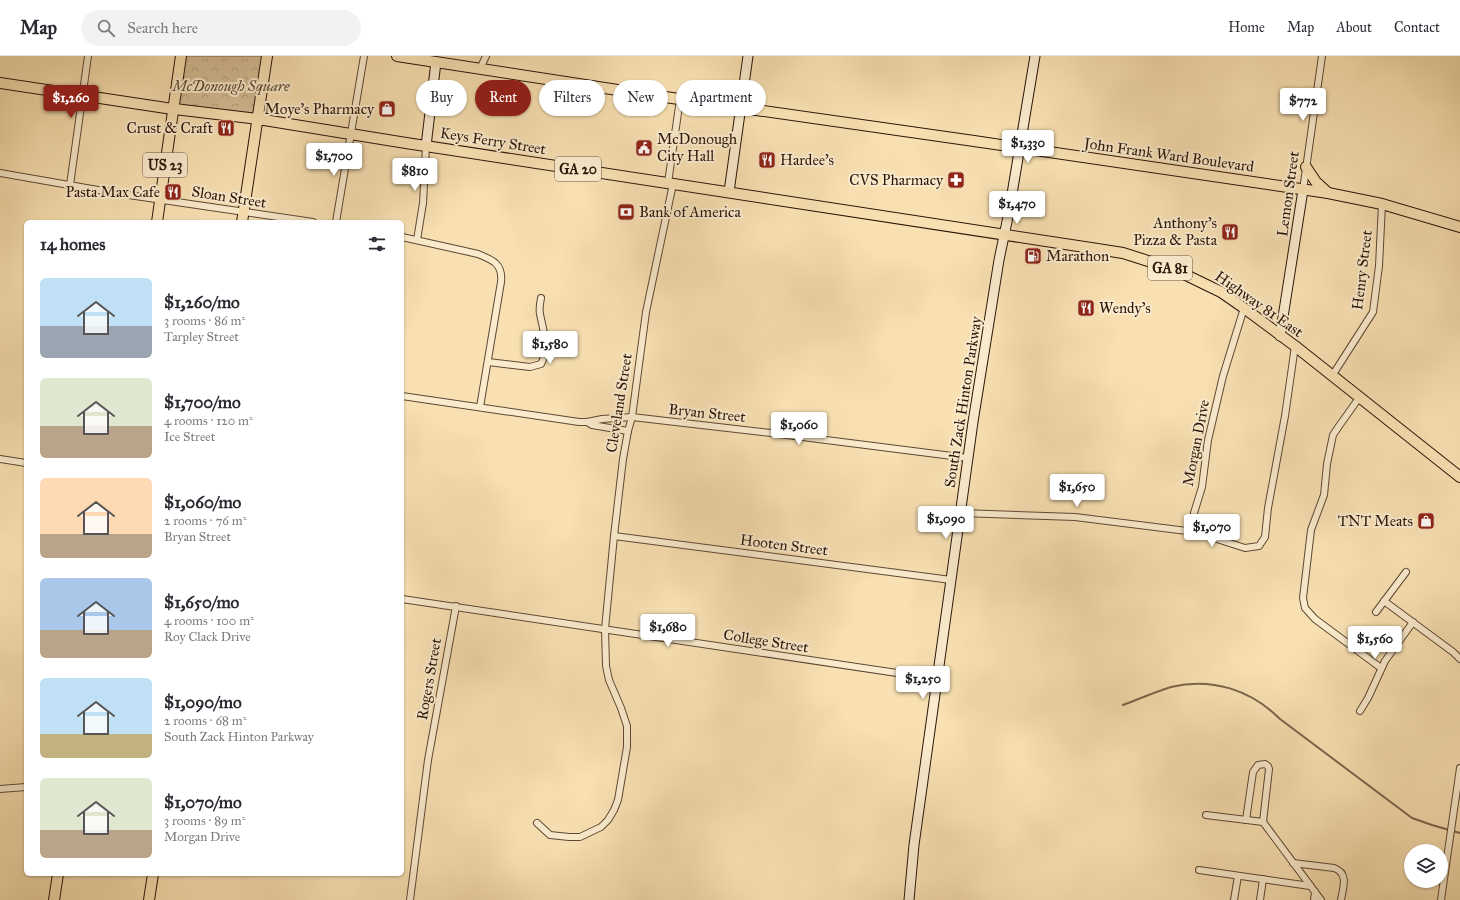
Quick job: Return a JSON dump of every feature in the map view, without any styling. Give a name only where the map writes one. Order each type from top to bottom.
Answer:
[{"type":"main road","name":"US 23","points":[[157,220],[181,56]]},
{"type":"main road","points":[[243,217],[267,56]]},
{"type":"main road","name":"John Frank Ward Boulevard","points":[[397,56],[676,98]]},
{"type":"main road","points":[[745,80],[748,56]]},
{"type":"main road","name":"South Zack Hinton Parkway","points":[[909,900],[914,845],[968,458],[994,289],[1020,147],[1033,57]]},
{"type":"main road","points":[[426,146],[436,62]]},
{"type":"main road","name":"Keys Ferry Street","points":[[0,83],[174,109],[258,119],[351,135],[1004,234]]},
{"type":"main road","name":"John Frank Ward Boulevard","points":[[766,111],[1020,147],[1328,193],[1382,204],[1460,227]]},
{"type":"main road","points":[[729,192],[740,116]]},
{"type":"main road","points":[[1306,167],[1316,182],[1328,193]]},
{"type":"main road","name":"Lemon Street","points":[[1280,336],[1303,190]]},
{"type":"main road","name":"Highway 81 East","points":[[1004,234],[1092,248],[1137,257],[1194,278],[1220,292],[1244,308],[1295,346],[1359,398],[1460,474]]},
{"type":"main road","points":[[54,900],[58,876]]},
{"type":"main road","points":[[149,900],[153,876]]},
{"type":"street","points":[[70,185],[88,56]]},
{"type":"street","points":[[336,220],[364,56]]},
{"type":"street","points":[[480,69],[486,56]]},
{"type":"street","name":"Lemon Street","points":[[1303,190],[1322,56]]},
{"type":"street","name":"Cleveland Street","points":[[537,823],[550,834],[580,837],[601,827],[608,820],[618,800],[626,747],[627,726],[622,708],[609,680],[606,666],[605,629],[614,536],[628,431],[632,417],[646,312],[670,183],[678,116]]},
{"type":"street","points":[[418,240],[423,203],[426,146]]},
{"type":"street","name":"Sloan Street","points":[[0,173],[160,200],[243,217],[285,220]]},
{"type":"street","name":"Henry Street","points":[[1332,376],[1373,312],[1379,266],[1382,204]]},
{"type":"street","points":[[404,237],[478,254],[489,258],[499,267],[502,274],[501,282],[480,407]]},
{"type":"street","points":[[488,362],[530,367],[541,364],[545,350],[545,333],[540,312],[541,298]]},
{"type":"street","name":"Morgan Drive","points":[[1195,532],[1194,513],[1202,487],[1208,440],[1223,376],[1244,308]]},
{"type":"street","points":[[960,513],[1075,517],[1195,532],[1245,548],[1259,546],[1265,537],[1268,508],[1285,416],[1295,346]]},
{"type":"street","name":"Bryan Street","points":[[404,396],[586,422],[592,425],[628,431]]},
{"type":"street","points":[[1359,398],[1338,426],[1334,435],[1327,464],[1323,500],[1311,530],[1303,602],[1307,612],[1315,619],[1381,668]]},
{"type":"street","name":"Bryan Street","points":[[586,422],[602,419],[632,417],[968,458]]},
{"type":"street","points":[[0,459],[24,463]]},
{"type":"street","name":"Hooten Street","points":[[614,536],[951,580]]},
{"type":"street","points":[[1376,612],[1406,572]]},
{"type":"street","name":"College Street","points":[[404,599],[937,680]]},
{"type":"street","points":[[1384,601],[1460,659]]},
{"type":"street","name":"Rogers Street","points":[[410,900],[428,760],[456,606]]},
{"type":"street","points":[[1360,711],[1368,698],[1381,668],[1413,622]]},
{"type":"street","points":[[1246,820],[1253,772],[1258,765],[1265,764],[1269,769],[1262,822],[1321,900]]},
{"type":"street","points":[[1441,900],[1460,768]]},
{"type":"street","points":[[0,789],[24,787]]},
{"type":"street","points":[[1206,815],[1262,822]]},
{"type":"street","points":[[1293,863],[1334,868],[1340,871],[1344,879],[1341,900]]},
{"type":"street","points":[[1199,870],[1310,886]]},
{"type":"street","points":[[1234,900],[1238,876]]},
{"type":"street","points":[[1260,900],[1263,879]]},
{"type":"street","points":[[1314,900],[1315,892]]},
{"type":"green space","name":"McDonough Square","points":[[181,56],[267,56],[258,119],[174,109]]},
{"type":"waterway","points":[[1123,705],[1153,693],[1186,684],[1216,685],[1244,693],[1269,709],[1280,719],[1412,818],[1460,833]]},
{"type":"place","name":"Moye's Pharmacy","points":[[387,109]]},
{"type":"place","name":"Crust & Craft","points":[[226,128]]},
{"type":"place","name":"McDonough City Hall","points":[[644,148]]},
{"type":"place","name":"Hardee's","points":[[767,160]]},
{"type":"place","name":"CVS Pharmacy","points":[[956,180]]},
{"type":"place","name":"Pasta Max Cafe","points":[[173,192]]},
{"type":"place","name":"Bank of America","points":[[626,212]]},
{"type":"place","name":"Anthony's Pizza & Pasta","points":[[1230,232]]},
{"type":"place","name":"Marathon","points":[[1033,256]]},
{"type":"place","name":"Wendy's","points":[[1086,308]]},
{"type":"place","name":"TNT Meats","points":[[1426,521]]}]
